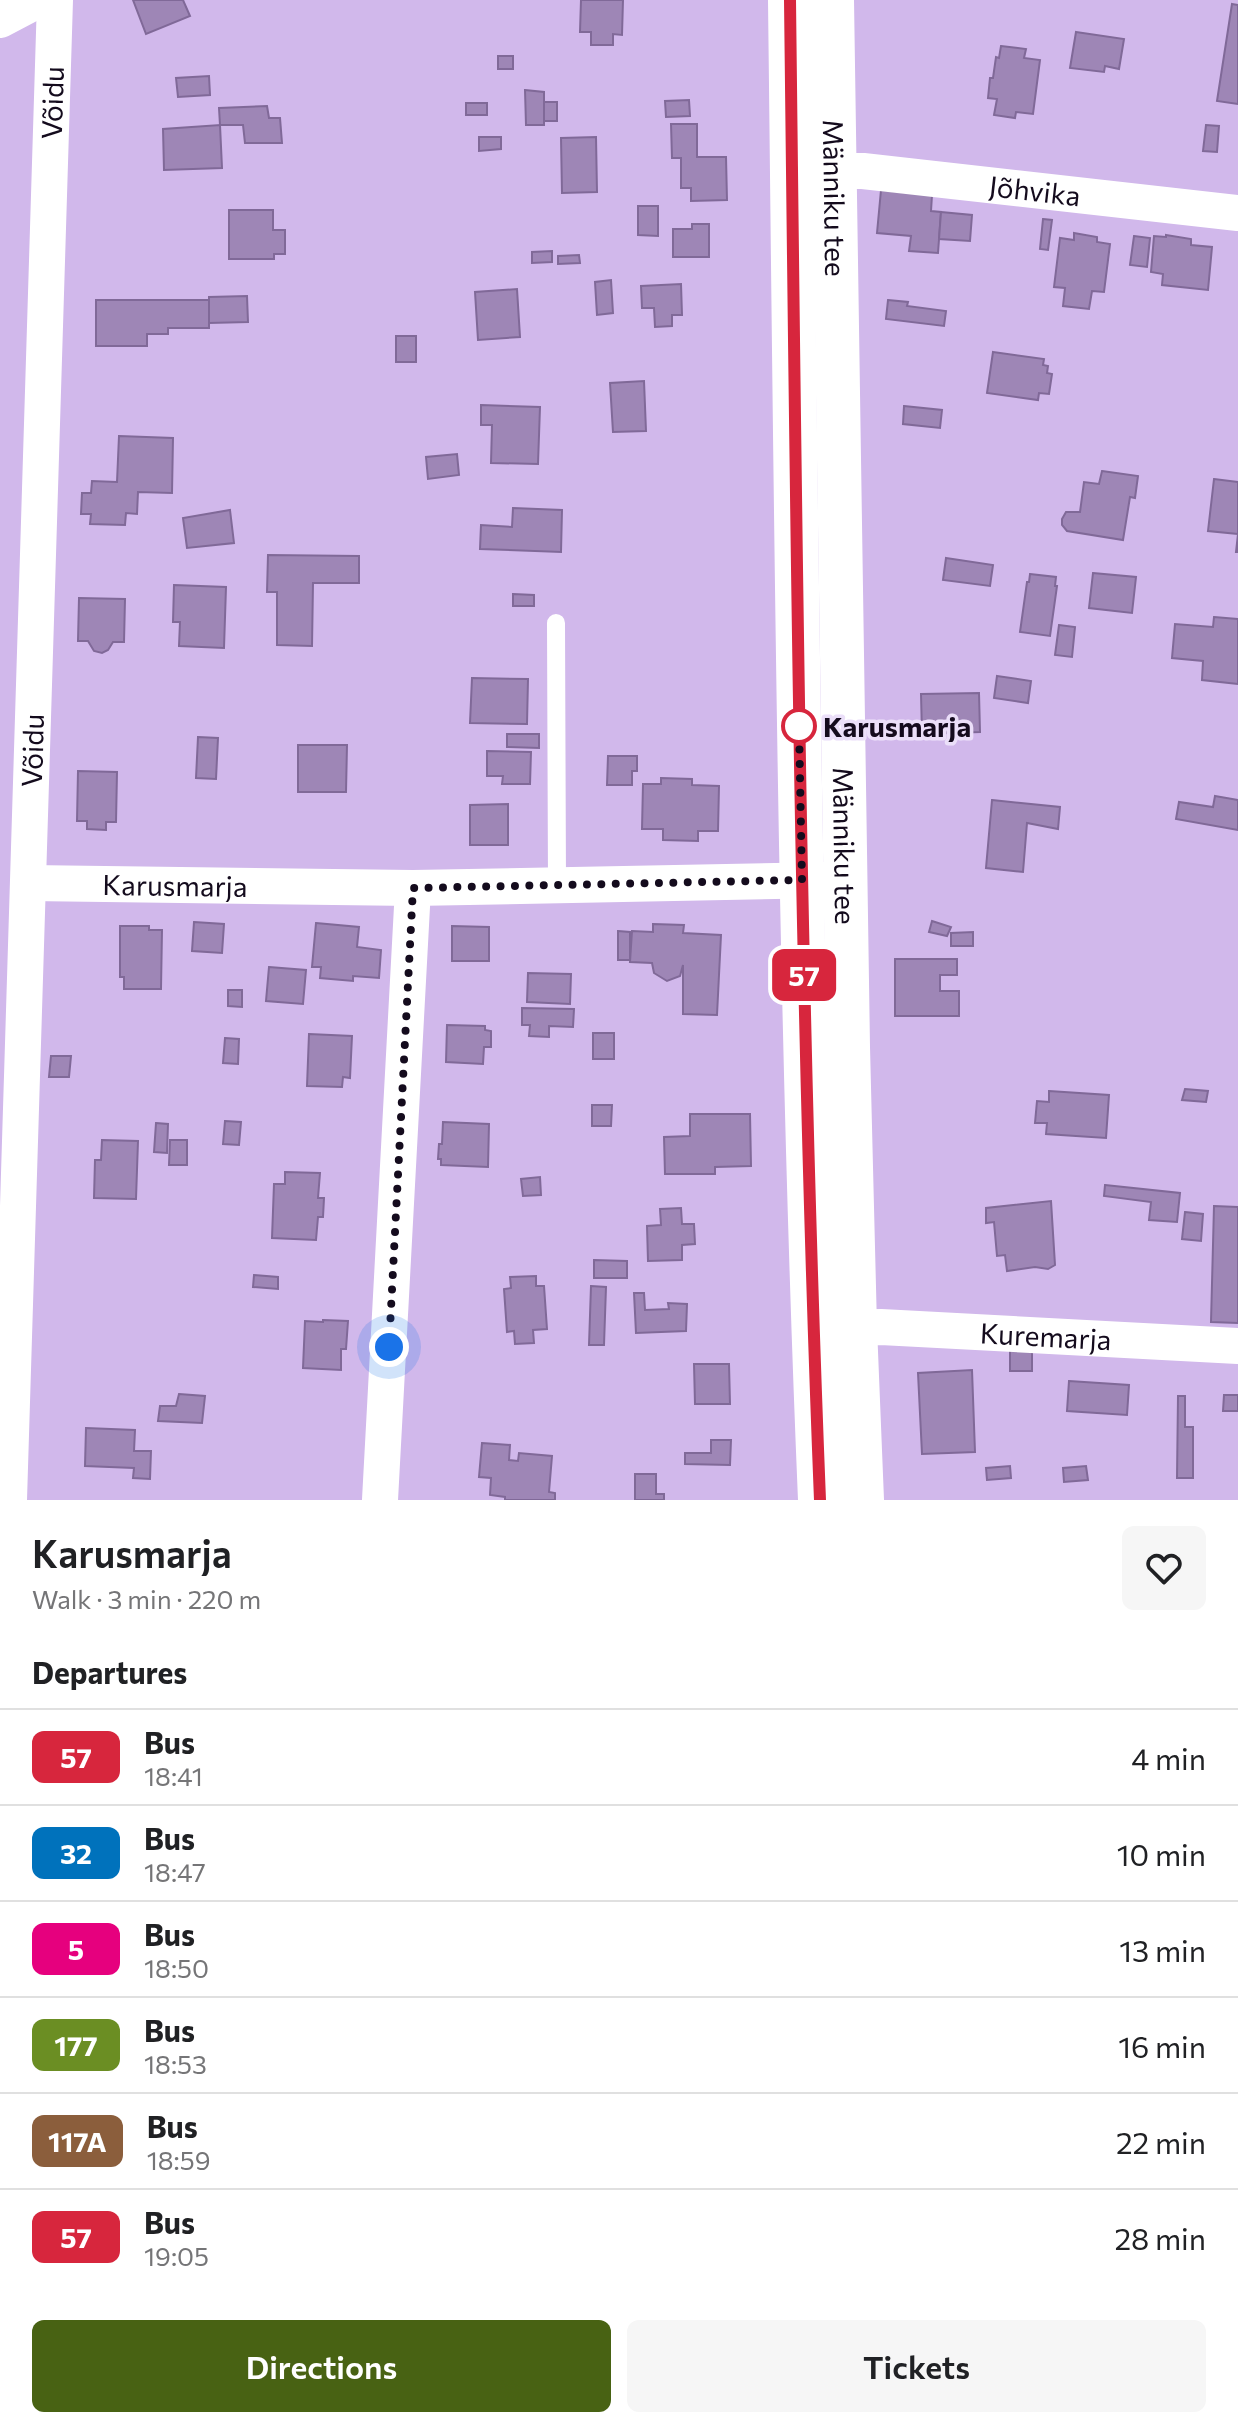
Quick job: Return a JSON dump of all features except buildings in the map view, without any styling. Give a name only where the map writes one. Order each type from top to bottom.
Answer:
[{"type":"street","points":[[0,20],[38,0]]},
{"type":"street","name":"Võidu","points":[[9,1500],[55,0]]},
{"type":"street","name":"Männiku tee","points":[[790,0],[812,171],[841,487],[845,881],[834,1328],[820,1500]]},
{"type":"street","name":"Männiku tee","points":[[832,0],[812,171],[802,880],[834,1328],[862,1500]]},
{"type":"street","name":"Jõhvika","points":[[812,171],[863,171],[1238,213]]},
{"type":"street","name":"Karusmarja","points":[[29,883],[413,888],[845,881]]},
{"type":"street","points":[[380,1500],[413,888]]},
{"type":"street","name":"Kuremarja","points":[[834,1328],[1238,1346]]},
{"type":"lane","points":[[556,623],[557,885]]},
{"type":"bus line","name":"57","points":[[790,0],[802,880],[820,1500]]},
{"type":"place","name":"Karusmarja","points":[[799,726]]},
{"type":"route","points":[[389,1347],[413,888],[802,880],[799,726]]}]
